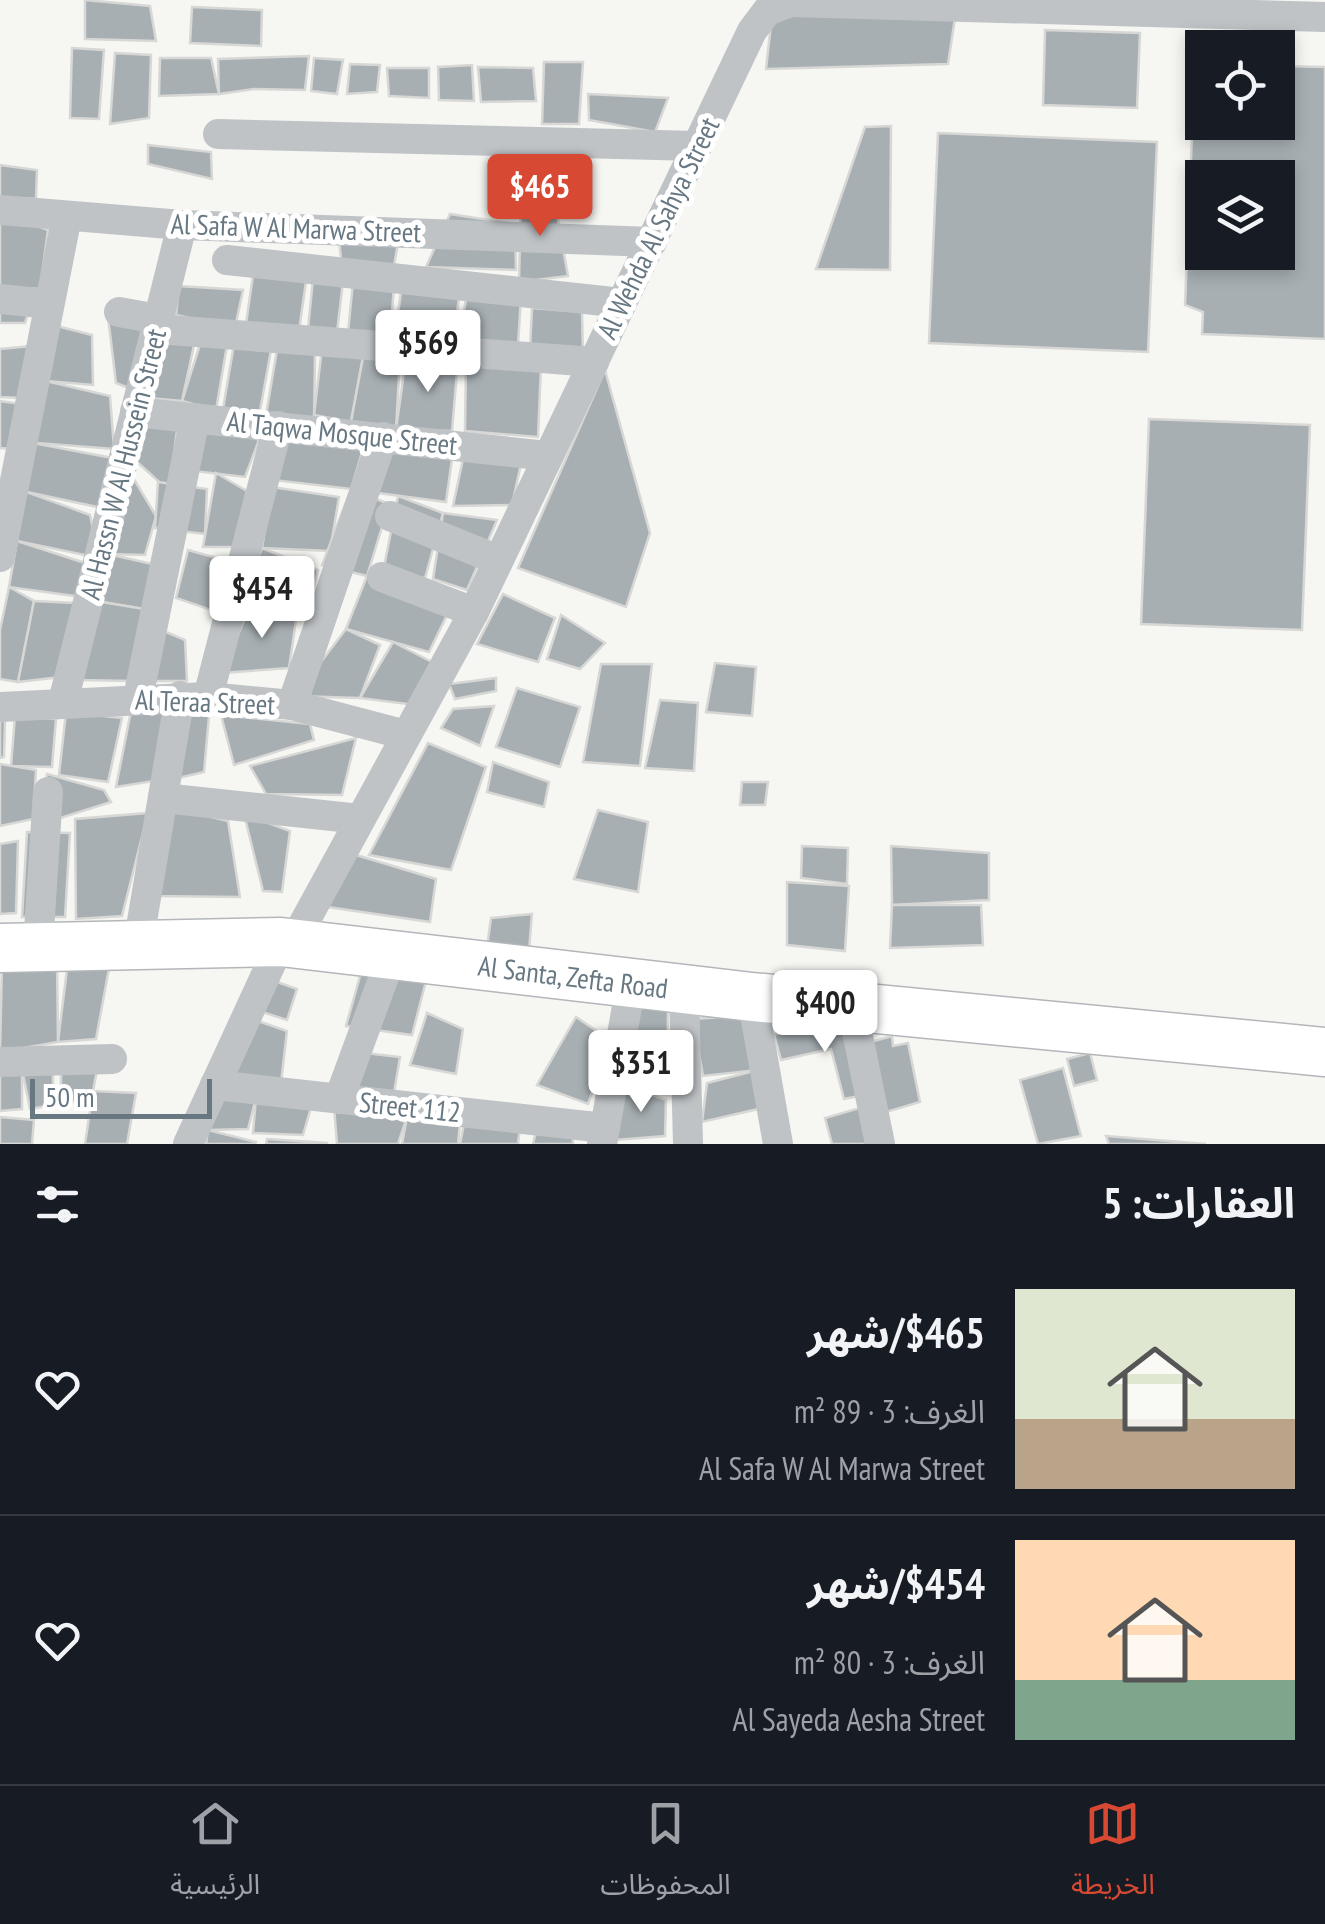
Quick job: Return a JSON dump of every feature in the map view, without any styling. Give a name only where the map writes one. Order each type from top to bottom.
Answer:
[{"type":"main road","name":"Al Santa, Zefta Road","points":[[19,948],[286,943],[684,990],[1325,1052]]},
{"type":"street","name":"Al Wehda Al Sahya Street","points":[[188,1144],[286,943],[360,819],[474,612],[752,31],[767,11],[791,2],[947,3],[1325,17]]},
{"type":"street","points":[[218,134],[698,146]]},
{"type":"street","name":"Al Safa W Al Marwa Street","points":[[0,210],[182,225],[652,242]]},
{"type":"street","points":[[0,557],[67,216]]},
{"type":"street","name":"Al Hassn W Al Hussein Street","points":[[63,702],[182,225]]},
{"type":"street","points":[[227,260],[622,303]]},
{"type":"street","points":[[0,299],[50,304]]},
{"type":"street","points":[[119,312],[157,324],[594,362]]},
{"type":"street","name":"Al Taqwa Mosque Street","points":[[135,412],[548,456]]},
{"type":"street","points":[[138,698],[195,418]]},
{"type":"street","points":[[138,945],[163,798],[278,426]]},
{"type":"street","points":[[292,705],[383,436]]},
{"type":"street","points":[[390,516],[498,560]]},
{"type":"street","points":[[382,577],[474,612]]},
{"type":"street","name":"Al Teraa Street","points":[[0,707],[194,696],[292,705],[406,735]]},
{"type":"street","points":[[19,948],[48,792]]},
{"type":"street","points":[[163,798],[360,819]]},
{"type":"street","points":[[338,1099],[392,955]]},
{"type":"street","points":[[604,1136],[631,984]]},
{"type":"street","points":[[684,990],[688,1144]]},
{"type":"street","points":[[752,997],[778,1144]]},
{"type":"street","points":[[852,1007],[880,1144]]},
{"type":"street","points":[[0,1062],[112,1059]]},
{"type":"street","name":"Street 112","points":[[215,1086],[604,1136]]},
{"type":"building","points":[[85,0],[150,6],[156,41],[85,39]]},
{"type":"building","points":[[192,7],[262,10],[261,46],[190,43]]},
{"type":"building","points":[[772,15],[955,18],[948,64],[766,69]]},
{"type":"building","points":[[1045,30],[1140,33],[1137,108],[1043,105]]},
{"type":"building","points":[[72,48],[104,50],[99,119],[70,118]]},
{"type":"building","points":[[115,53],[151,55],[149,118],[110,124]]},
{"type":"building","points":[[309,56],[305,90],[254,89],[219,94],[218,59]]},
{"type":"building","points":[[160,58],[211,58],[219,94],[159,96]]},
{"type":"building","points":[[314,58],[343,60],[337,94],[311,91]]},
{"type":"building","points":[[544,62],[583,62],[579,124],[542,124]]},
{"type":"building","points":[[350,64],[380,65],[377,92],[347,94]]},
{"type":"building","points":[[472,65],[474,101],[439,100],[438,67]]},
{"type":"building","points":[[1295,66],[1325,67],[1325,339],[1202,334],[1203,312],[1185,305],[1186,270],[1295,270],[1295,160],[1191,160],[1192,140],[1295,140]]},
{"type":"building","points":[[478,67],[533,68],[536,101],[481,102]]},
{"type":"building","points":[[387,68],[429,68],[429,98],[389,96]]},
{"type":"building","points":[[588,94],[668,98],[655,132],[589,120]]},
{"type":"building","points":[[891,126],[890,270],[816,269],[865,127]]},
{"type":"building","points":[[938,133],[1157,142],[1148,352],[929,343]]},
{"type":"building","points":[[148,145],[211,152],[212,179],[148,164]]},
{"type":"building","points":[[0,165],[37,170],[36,199],[0,197]]},
{"type":"building","points":[[553,192],[568,276],[519,282],[521,195]]},
{"type":"building","points":[[0,212],[48,230],[40,289],[0,287]]},
{"type":"building","points":[[450,214],[515,224],[516,270],[426,267]]},
{"type":"building","points":[[400,232],[393,271],[342,269],[339,239]]},
{"type":"building","points":[[254,268],[307,275],[299,330],[246,324]]},
{"type":"building","points":[[313,279],[343,282],[337,332],[308,329]]},
{"type":"building","points":[[353,282],[394,286],[390,336],[348,332]]},
{"type":"building","points":[[402,285],[460,292],[453,338],[395,335]]},
{"type":"building","points":[[179,286],[243,290],[235,328],[176,315]]},
{"type":"building","points":[[0,291],[34,295],[25,323],[0,323]]},
{"type":"building","points":[[467,292],[521,297],[518,345],[459,344]]},
{"type":"building","points":[[532,308],[582,312],[583,354],[530,348]]},
{"type":"building","points":[[108,317],[156,329],[134,390],[116,383]]},
{"type":"building","points":[[57,326],[92,335],[93,385],[46,381]]},
{"type":"building","points":[[204,332],[227,345],[216,410],[182,401]]},
{"type":"building","points":[[168,337],[194,345],[182,401],[149,398]]},
{"type":"building","points":[[279,338],[315,355],[314,421],[266,415]]},
{"type":"building","points":[[234,344],[271,350],[260,411],[223,409]]},
{"type":"building","points":[[32,346],[22,398],[0,397],[0,349]]},
{"type":"building","points":[[322,348],[363,357],[351,422],[314,415]]},
{"type":"building","points":[[363,357],[400,358],[396,429],[351,422]]},
{"type":"building","points":[[406,359],[458,359],[452,431],[396,429]]},
{"type":"building","points":[[466,361],[541,366],[538,437],[465,431]]},
{"type":"building","points":[[605,370],[650,533],[626,607],[518,568]]},
{"type":"building","points":[[46,381],[110,396],[114,449],[23,442]]},
{"type":"building","points":[[0,401],[21,404],[15,449],[0,448]]},
{"type":"building","points":[[144,412],[177,430],[169,491],[135,460]]},
{"type":"building","points":[[204,418],[259,440],[245,477],[194,471]]},
{"type":"building","points":[[1149,419],[1310,425],[1302,630],[1141,624]]},
{"type":"building","points":[[286,427],[363,449],[351,489],[273,480]]},
{"type":"building","points":[[383,437],[452,459],[446,502],[370,492]]},
{"type":"building","points":[[33,443],[123,460],[102,508],[13,489]]},
{"type":"building","points":[[464,454],[522,459],[512,505],[453,506]]},
{"type":"building","points":[[129,471],[156,516],[145,555],[108,554]]},
{"type":"building","points":[[216,473],[247,491],[233,547],[203,547]]},
{"type":"building","points":[[158,482],[207,489],[205,534],[155,528]]},
{"type":"building","points":[[272,487],[339,497],[330,551],[262,548]]},
{"type":"building","points":[[351,489],[389,504],[367,576],[322,565]]},
{"type":"building","points":[[24,491],[90,515],[99,558],[17,541]]},
{"type":"building","points":[[398,496],[443,513],[425,578],[382,577]]},
{"type":"building","points":[[443,513],[497,520],[467,590],[433,579]]},
{"type":"building","points":[[17,541],[85,563],[82,597],[9,587]]},
{"type":"building","points":[[262,548],[318,570],[308,610],[243,597]]},
{"type":"building","points":[[188,550],[228,561],[214,611],[176,598]]},
{"type":"building","points":[[108,554],[152,564],[144,609],[96,601]]},
{"type":"building","points":[[367,576],[447,615],[429,652],[346,629]]},
{"type":"building","points":[[9,587],[34,601],[18,682],[0,679],[0,630]]},
{"type":"building","points":[[503,594],[555,618],[538,662],[477,644]]},
{"type":"building","points":[[253,599],[296,620],[289,668],[222,673]]},
{"type":"building","points":[[34,601],[75,603],[60,677],[18,682]]},
{"type":"building","points":[[96,601],[144,609],[132,681],[78,680]]},
{"type":"building","points":[[561,615],[605,643],[580,669],[547,659]]},
{"type":"building","points":[[159,629],[185,640],[187,681],[150,681]]},
{"type":"building","points":[[346,629],[380,645],[360,698],[295,696]]},
{"type":"building","points":[[393,642],[432,662],[415,705],[360,698]]},
{"type":"building","points":[[715,663],[756,667],[752,716],[706,712]]},
{"type":"building","points":[[601,664],[652,664],[640,766],[583,762]]},
{"type":"building","points":[[496,678],[496,691],[455,699],[449,684]]},
{"type":"building","points":[[517,688],[580,707],[560,767],[496,747]]},
{"type":"building","points":[[660,700],[698,703],[694,771],[645,768]]},
{"type":"building","points":[[494,706],[480,746],[441,728],[453,709]]},
{"type":"building","points":[[191,708],[209,716],[204,772],[174,779]]},
{"type":"building","points":[[131,711],[167,712],[154,781],[116,787]]},
{"type":"building","points":[[66,712],[122,718],[108,782],[59,775]]},
{"type":"building","points":[[221,715],[310,724],[314,740],[234,765]]},
{"type":"building","points":[[15,716],[56,719],[52,767],[11,766]]},
{"type":"building","points":[[0,721],[5,721],[4,757],[0,758]]},
{"type":"building","points":[[356,738],[342,795],[266,794],[250,766]]},
{"type":"building","points":[[428,743],[486,767],[451,870],[369,855]]},
{"type":"building","points":[[493,762],[549,782],[544,807],[487,792]]},
{"type":"building","points":[[0,764],[36,770],[33,819],[0,826]]},
{"type":"building","points":[[47,774],[104,790],[111,802],[35,826]]},
{"type":"building","points":[[742,782],[768,782],[765,805],[740,805]]},
{"type":"building","points":[[169,807],[228,821],[240,897],[155,896]]},
{"type":"building","points":[[598,810],[648,822],[638,892],[574,879]]},
{"type":"building","points":[[148,813],[122,916],[76,919],[75,819]]},
{"type":"building","points":[[244,814],[290,831],[282,892],[263,891]]},
{"type":"building","points":[[27,832],[70,833],[65,917],[22,917]]},
{"type":"building","points":[[18,841],[16,913],[0,914],[0,844]]},
{"type":"building","points":[[802,846],[848,848],[847,884],[801,878]]},
{"type":"building","points":[[891,846],[989,853],[989,900],[892,905]]},
{"type":"building","points":[[353,854],[436,879],[430,922],[321,906]]},
{"type":"building","points":[[787,882],[849,886],[845,951],[787,945]]},
{"type":"building","points":[[892,905],[981,905],[983,945],[890,948]]},
{"type":"building","points":[[532,914],[529,950],[487,947],[491,918]]},
{"type":"building","points":[[57,961],[58,1042],[0,1052],[2,963]]},
{"type":"building","points":[[68,961],[110,963],[96,1039],[58,1042]]},
{"type":"building","points":[[362,969],[427,977],[412,1035],[346,1026]]},
{"type":"building","points":[[269,979],[297,989],[287,1020],[259,1011]]},
{"type":"building","points":[[639,1006],[668,1008],[667,1090],[629,1080]]},
{"type":"building","points":[[427,1013],[463,1029],[456,1074],[410,1065]]},
{"type":"building","points":[[755,1015],[758,1070],[703,1076],[693,1019]]},
{"type":"building","points":[[576,1017],[610,1040],[588,1104],[537,1085]]},
{"type":"building","points":[[252,1019],[287,1031],[281,1083],[227,1079]]},
{"type":"building","points":[[847,1032],[864,1095],[844,1099],[831,1049],[781,1060],[774,1034]]},
{"type":"building","points":[[892,1036],[893,1046],[908,1043],[920,1102],[883,1113],[867,1043]]},
{"type":"building","points":[[365,1053],[400,1057],[394,1093],[349,1100]]},
{"type":"building","points":[[1090,1053],[1097,1080],[1074,1086],[1067,1059]]},
{"type":"building","points":[[61,1067],[97,1070],[91,1102],[61,1102]]},
{"type":"building","points":[[1063,1068],[1081,1136],[1038,1144],[1020,1080]]},
{"type":"building","points":[[22,1069],[22,1109],[0,1111],[0,1070]]},
{"type":"building","points":[[22,1069],[53,1070],[53,1105],[30,1109]]},
{"type":"building","points":[[758,1070],[771,1106],[702,1122],[707,1083]]},
{"type":"building","points":[[622,1084],[666,1100],[665,1136],[616,1140]]},
{"type":"building","points":[[93,1091],[136,1093],[127,1144],[85,1144]]},
{"type":"building","points":[[220,1094],[256,1098],[248,1129],[208,1130]]},
{"type":"building","points":[[256,1098],[312,1104],[303,1135],[253,1133]]},
{"type":"building","points":[[334,1106],[407,1117],[398,1144],[337,1144]]},
{"type":"building","points":[[863,1107],[873,1144],[832,1144],[825,1118]]},
{"type":"building","points":[[0,1117],[34,1120],[32,1144],[0,1144]]},
{"type":"building","points":[[407,1117],[460,1123],[458,1144],[402,1144]]},
{"type":"building","points":[[465,1119],[520,1128],[518,1144],[460,1144]]},
{"type":"building","points":[[537,1127],[573,1132],[573,1144],[533,1144]]},
{"type":"building","points":[[208,1130],[256,1142],[206,1144]]},
{"type":"building","points":[[1106,1136],[1206,1144],[1109,1144]]},
{"type":"building","points":[[267,1139],[327,1143],[327,1144],[266,1144]]}]
